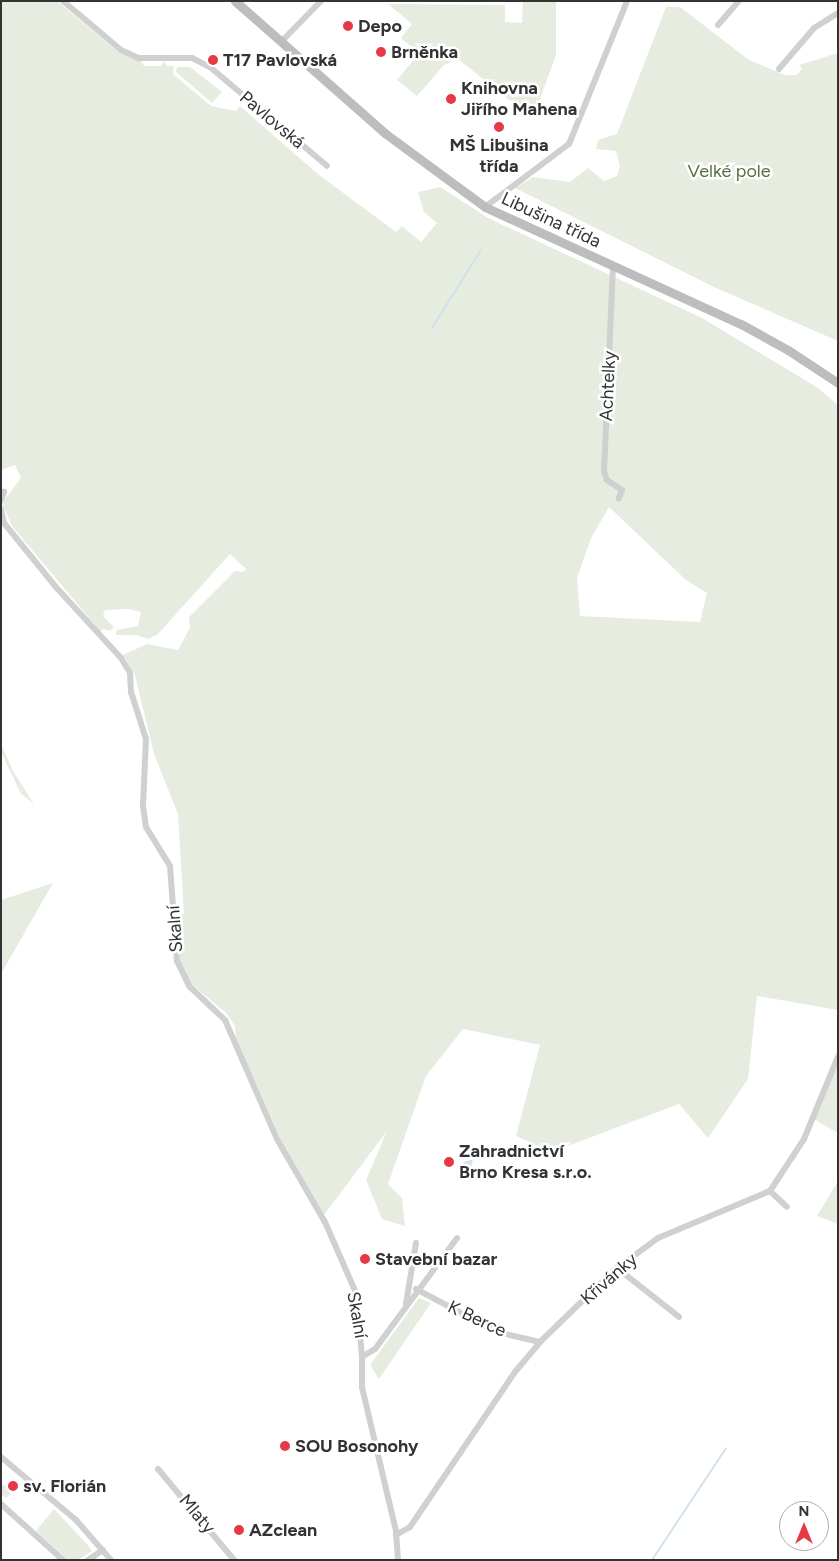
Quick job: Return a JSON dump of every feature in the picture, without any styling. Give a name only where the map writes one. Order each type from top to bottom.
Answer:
[{"type":"street","name":"Pavlovská","points":[[63,1],[121,50],[138,58],[192,58],[201,61],[327,166]]},
{"type":"street","name":"Libušina třída","points":[[235,1],[392,140],[485,206],[749,329],[838,383]]},
{"type":"street","points":[[281,42],[321,1]]},
{"type":"street","points":[[485,206],[569,144],[627,1]]},
{"type":"street","points":[[718,25],[739,1]]},
{"type":"street","points":[[779,69],[814,28],[838,13]]},
{"type":"street","name":"Achtelky","points":[[613,266],[604,471],[607,480],[622,490],[619,498]]},
{"type":"street","points":[[825,374],[838,379]]},
{"type":"street","points":[[1,500],[4,492]]},
{"type":"street","name":"Skalní","points":[[1,509],[4,523],[55,586],[121,658],[130,673],[131,692],[146,739],[143,806],[146,828],[170,866],[177,961],[189,986],[225,1020],[277,1139],[325,1222],[356,1293],[362,1357],[362,1387],[396,1535],[398,1560]]},
{"type":"street","points":[[787,1207],[770,1191],[804,1139],[838,1057]]},
{"type":"street","name":"Křivánky","points":[[396,1535],[410,1527],[515,1372],[540,1342],[618,1268],[658,1238],[770,1191]]},
{"type":"street","name":"Skalní","points":[[362,1357],[375,1350],[416,1289],[457,1238]]},
{"type":"street","name":"Skalní","points":[[406,1305],[416,1243]]},
{"type":"street","points":[[618,1268],[679,1317]]},
{"type":"street","name":"K Berce","points":[[416,1289],[497,1332],[540,1342]]},
{"type":"street","points":[[1,1457],[76,1520],[111,1560]]},
{"type":"street","name":"Mlaty","points":[[158,1468],[234,1560]]},
{"type":"street","points":[[1,1504],[63,1560]]},
{"type":"street","points":[[88,1560],[103,1550]]},
{"type":"green space","points":[[1,1],[57,1],[117,51],[141,61],[144,66],[161,66],[164,61],[167,66],[174,66],[173,74],[211,106],[236,111],[240,106],[319,175],[396,232],[402,226],[421,242],[437,223],[424,212],[418,192],[440,187],[488,218],[702,318],[818,388],[838,405],[838,1010],[757,996],[748,1079],[708,1138],[679,1104],[552,1152],[516,1136],[540,1045],[463,1029],[426,1076],[388,1184],[402,1198],[405,1226],[382,1219],[366,1180],[387,1131],[324,1215],[281,1140],[236,1038],[235,1026],[227,1014],[188,981],[181,967],[176,938],[176,914],[184,914],[178,814],[154,754],[135,675],[123,655],[147,644],[178,650],[190,628],[189,617],[235,571],[243,572],[246,569],[230,554],[157,635],[148,639],[136,635],[116,635],[117,630],[138,626],[141,612],[129,609],[105,610],[103,616],[114,627],[110,631],[104,629],[100,631],[12,526],[2,503],[21,478],[15,465],[1,470]],"holes":[[[609,507],[686,580],[707,593],[700,622],[580,616],[577,578],[591,538]]]},
{"type":"green space","points":[[523,1],[556,1],[556,55],[540,99],[527,114],[458,59],[444,65],[417,96],[397,80],[415,58],[410,53],[414,49],[401,38],[412,24],[388,4],[505,5],[505,22],[522,23]]},
{"type":"green space","name":"Velké pole","points":[[666,7],[680,7],[749,60],[785,75],[797,75],[802,69],[799,65],[838,53],[838,341],[716,288],[515,188],[533,177],[570,182],[588,168],[604,181],[617,176],[620,166],[616,151],[596,149],[598,140],[617,134]]},
{"type":"green space","points":[[177,67],[190,67],[222,92],[212,103],[176,72]]},
{"type":"green space","points":[[1,744],[13,771],[34,804],[21,794],[1,752]]},
{"type":"green space","points":[[53,883],[1,974],[1,900]]},
{"type":"green space","points":[[838,1049],[838,1133],[810,1117]]},
{"type":"green space","points":[[838,1181],[838,1224],[817,1216]]},
{"type":"green space","points":[[419,1298],[431,1303],[379,1379],[370,1365]]},
{"type":"green space","points":[[1,1483],[13,1491],[6,1498],[1,1494]]},
{"type":"green space","points":[[54,1509],[92,1551],[78,1560],[68,1560],[36,1531]]},
{"type":"water","points":[[473,1159],[471,1167],[477,1173],[472,1180],[463,1176],[462,1170],[464,1162]]},
{"type":"waterway","points":[[432,328],[481,250]]},
{"type":"waterway","points":[[652,1560],[726,1448]]},
{"type":"place","name":"Depo","points":[[348,26]]},
{"type":"place","name":"Brněnka","points":[[381,52]]},
{"type":"place","name":"T17 Pavlovská","points":[[213,60]]},
{"type":"place","name":"Knihovna Jiřího Mahena","points":[[451,99]]},
{"type":"place","name":"MŠ Libušina třída","points":[[499,127]]},
{"type":"place","name":"Zahradnictví Brno Kresa s.r.o.","points":[[449,1162]]},
{"type":"place","name":"Stavební bazar","points":[[365,1259]]},
{"type":"place","name":"SOU Bosonohy","points":[[285,1446]]},
{"type":"place","name":"sv. Florián","points":[[13,1486]]},
{"type":"place","name":"AZclean","points":[[239,1530]]}]
